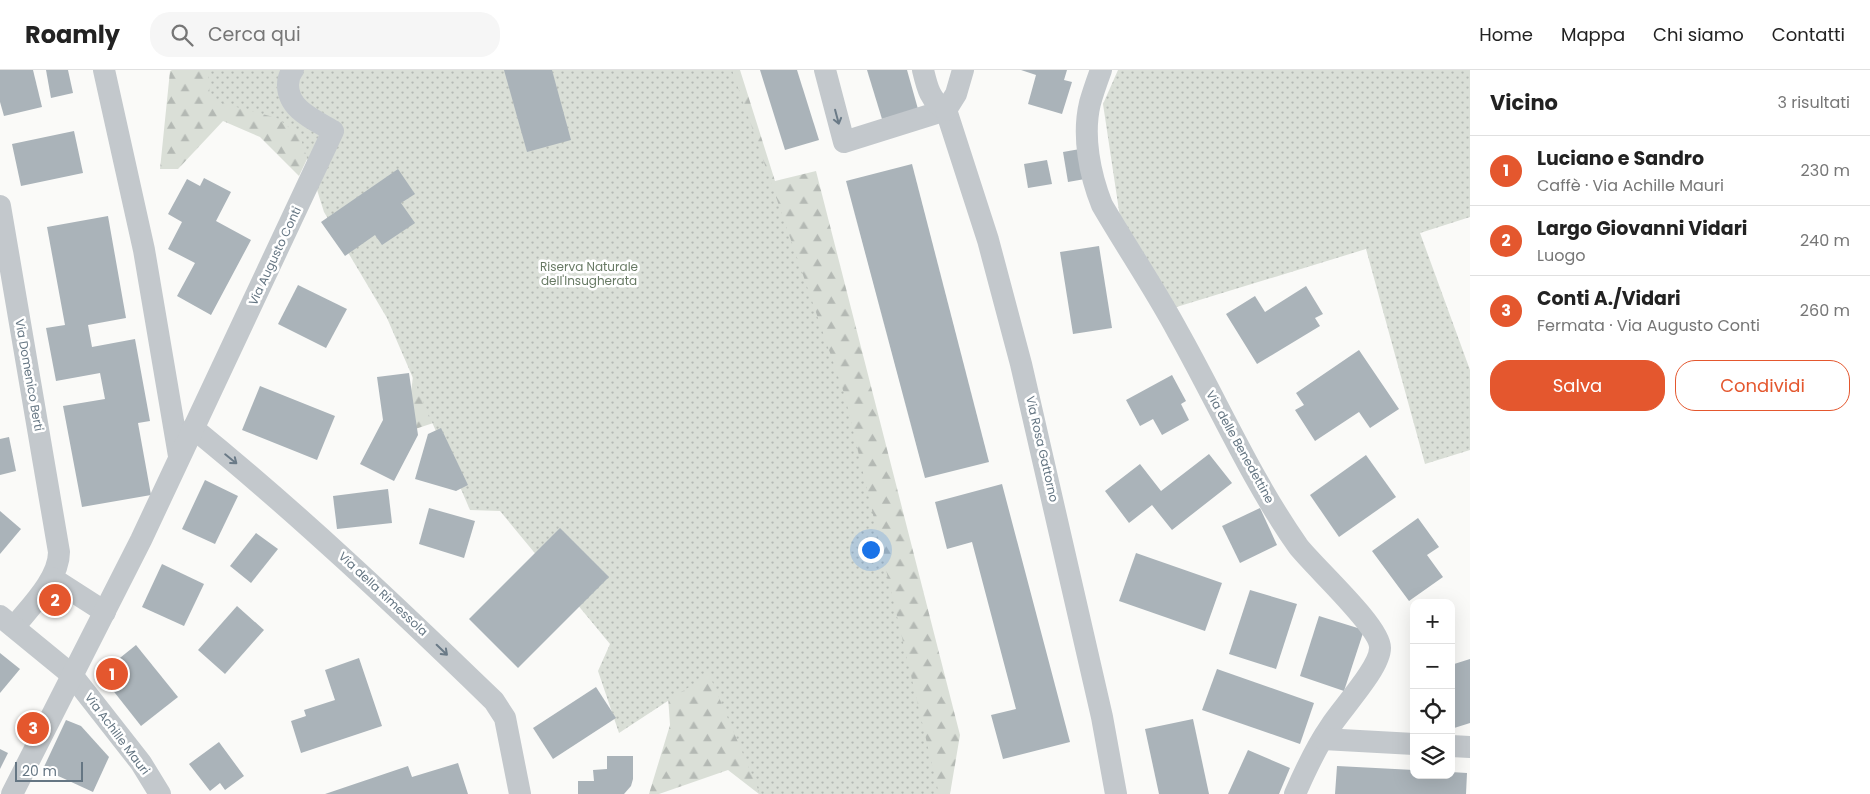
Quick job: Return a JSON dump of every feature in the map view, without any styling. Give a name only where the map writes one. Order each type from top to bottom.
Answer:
[{"type":"street","points":[[104,70],[144,250],[179,456]]},
{"type":"street","name":"Via Augusto Conti","points":[[72,675],[105,612],[333,131],[300,111],[294,105],[288,89],[288,77],[293,70]]},
{"type":"street","points":[[825,70],[844,142],[946,110],[956,94],[964,70]]},
{"type":"street","name":"Via Rosa Gattorno","points":[[923,70],[928,91],[933,100],[938,106],[946,110],[988,240],[1021,364],[1100,707],[1116,794]]},
{"type":"street","name":"Via delle Benedettine","points":[[1101,70],[1090,103],[1088,130],[1093,175],[1102,206],[1178,331],[1239,447],[1289,533],[1376,633],[1379,640],[1379,656],[1322,739],[1296,794]]},
{"type":"street","name":"Via Domenico Berti","points":[[1,215],[56,532],[59,559],[52,578]]},
{"type":"street","name":"Via della Rimessola","points":[[193,428],[248,473],[333,548],[494,701],[505,718],[520,794]]},
{"type":"street","points":[[7,621],[52,578],[105,612]]},
{"type":"street","name":"Via Achille Mauri","points":[[7,621],[72,675],[141,763],[160,794]]},
{"type":"street","points":[[12,794],[72,675]]},
{"type":"street","points":[[1322,739],[1410,744]]},
{"type":"street","points":[[1455,746],[1470,747]]},
{"type":"green space","name":"Riserva Naturale dell'Insugherata","points":[[208,70],[732,70],[845,396],[939,794],[760,794],[709,674],[619,733],[598,671],[610,644],[500,511],[470,510],[387,318],[324,212],[300,136],[277,118],[210,100]]},
{"type":"green space","points":[[283,70],[318,136],[299,176],[260,137],[223,121],[178,169],[160,169],[170,71]]},
{"type":"green space","name":"Riserva Naturale dell'Insugherata","points":[[624,70],[740,70],[775,181],[816,171],[960,735],[950,794],[759,794],[728,770],[659,794],[649,794],[670,725],[665,653],[537,389],[406,432],[421,312]]},
{"type":"green space","points":[[1118,70],[1470,70],[1470,217],[1420,233],[1470,370],[1470,450],[1425,464],[1366,249],[1170,309],[1121,224],[1103,104]]},
{"type":"building","points":[[0,70],[33,70],[42,107],[4,116],[0,102]]},
{"type":"building","points":[[46,70],[68,70],[73,93],[51,98]]},
{"type":"building","points":[[504,70],[552,70],[571,140],[527,152]]},
{"type":"building","points":[[760,70],[797,70],[819,140],[785,150]]},
{"type":"building","points":[[867,70],[907,70],[918,109],[882,119]]},
{"type":"building","points":[[1021,70],[1067,70],[1064,80],[1072,82],[1062,114],[1028,104],[1036,75]]},
{"type":"building","points":[[74,131],[83,173],[21,186],[12,144]]},
{"type":"building","points":[[1080,149],[1085,179],[1068,182],[1063,152]]},
{"type":"building","points":[[1047,160],[1052,184],[1028,188],[1024,164]]},
{"type":"building","points":[[912,164],[989,462],[925,478],[846,181]]},
{"type":"building","points":[[398,169],[415,194],[401,203],[415,223],[382,245],[375,235],[345,256],[321,222]]},
{"type":"building","points":[[204,178],[231,192],[216,221],[251,240],[211,315],[177,296],[195,263],[168,249],[182,222],[168,214],[187,179],[200,186]]},
{"type":"building","points":[[108,216],[126,318],[88,325],[92,347],[135,339],[150,421],[138,423],[151,495],[82,507],[63,406],[105,399],[100,373],[56,381],[46,328],[65,325],[47,227]]},
{"type":"building","points":[[1099,246],[1112,328],[1073,334],[1060,252]]},
{"type":"building","points":[[298,285],[347,309],[326,348],[278,324]]},
{"type":"building","points":[[1306,286],[1323,314],[1315,318],[1320,326],[1257,364],[1226,314],[1255,296],[1265,312]]},
{"type":"building","points":[[1359,350],[1399,409],[1370,428],[1359,412],[1315,441],[1295,410],[1304,405],[1296,393]]},
{"type":"building","points":[[409,373],[418,435],[394,481],[360,464],[383,420],[377,377]]},
{"type":"building","points":[[1172,375],[1186,401],[1181,404],[1189,420],[1162,435],[1153,419],[1140,426],[1126,400]]},
{"type":"building","points":[[260,386],[335,416],[317,460],[242,430]]},
{"type":"building","points":[[441,428],[468,485],[456,491],[415,479],[428,434]]},
{"type":"building","points":[[9,437],[16,471],[0,475],[0,439]]},
{"type":"building","points":[[1209,454],[1232,483],[1172,530],[1152,505],[1129,523],[1105,491],[1140,464],[1161,491]]},
{"type":"building","points":[[1366,455],[1396,497],[1339,537],[1310,495]]},
{"type":"building","points":[[205,480],[238,496],[215,544],[182,529]]},
{"type":"building","points":[[1002,484],[1070,742],[1003,759],[991,715],[1016,709],[972,542],[947,549],[935,502]]},
{"type":"building","points":[[388,489],[392,523],[337,529],[333,496]]},
{"type":"building","points":[[429,508],[475,521],[464,558],[419,544]]},
{"type":"building","points":[[1260,508],[1277,545],[1240,563],[1222,526]]},
{"type":"building","points":[[0,511],[21,529],[0,554]]},
{"type":"building","points":[[1418,518],[1439,547],[1427,555],[1443,577],[1409,601],[1372,551]]},
{"type":"building","points":[[560,528],[609,577],[518,668],[469,619]]},
{"type":"building","points":[[256,533],[278,549],[251,583],[230,566]]},
{"type":"building","points":[[1136,553],[1222,583],[1205,631],[1119,601]]},
{"type":"building","points":[[162,564],[204,584],[184,626],[142,607]]},
{"type":"building","points":[[1250,590],[1297,604],[1276,669],[1229,654]]},
{"type":"building","points":[[237,606],[264,630],[225,674],[198,650]]},
{"type":"building","points":[[1319,616],[1364,630],[1344,691],[1300,676]]},
{"type":"building","points":[[136,645],[178,697],[141,726],[100,674]]},
{"type":"building","points":[[0,653],[20,669],[0,693]]},
{"type":"building","points":[[359,658],[382,726],[301,753],[291,721],[306,716],[304,710],[335,700],[325,670]]},
{"type":"building","points":[[1470,659],[1470,723],[1455,728],[1455,689],[1455,664]]},
{"type":"building","points":[[1217,669],[1314,703],[1300,744],[1202,710]]},
{"type":"building","points":[[596,687],[616,718],[553,759],[533,728]]},
{"type":"building","points":[[1193,719],[1209,794],[1159,794],[1145,729]]},
{"type":"building","points":[[66,720],[81,726],[109,757],[93,792],[43,769]]},
{"type":"building","points":[[219,742],[244,776],[225,790],[220,783],[210,791],[189,764]]},
{"type":"building","points":[[0,749],[8,753],[0,769]]},
{"type":"building","points":[[1248,750],[1290,768],[1279,794],[1228,794]]},
{"type":"building","points":[[607,756],[633,756],[633,779],[631,786],[624,794],[578,794],[578,781],[594,781],[593,770],[607,769]]},
{"type":"building","points":[[458,763],[468,794],[325,794],[408,766],[412,777]]},
{"type":"building","points":[[1337,766],[1410,770],[1410,779],[1455,779],[1455,772],[1467,773],[1466,794],[1335,794]]},
{"type":"place","name":"Largo Giovanni Vidari","points":[[55,600]]},
{"type":"place","name":"Luciano e Sandro","points":[[112,674]]},
{"type":"place","name":"Conti A./Vidari","points":[[33,728]]}]
